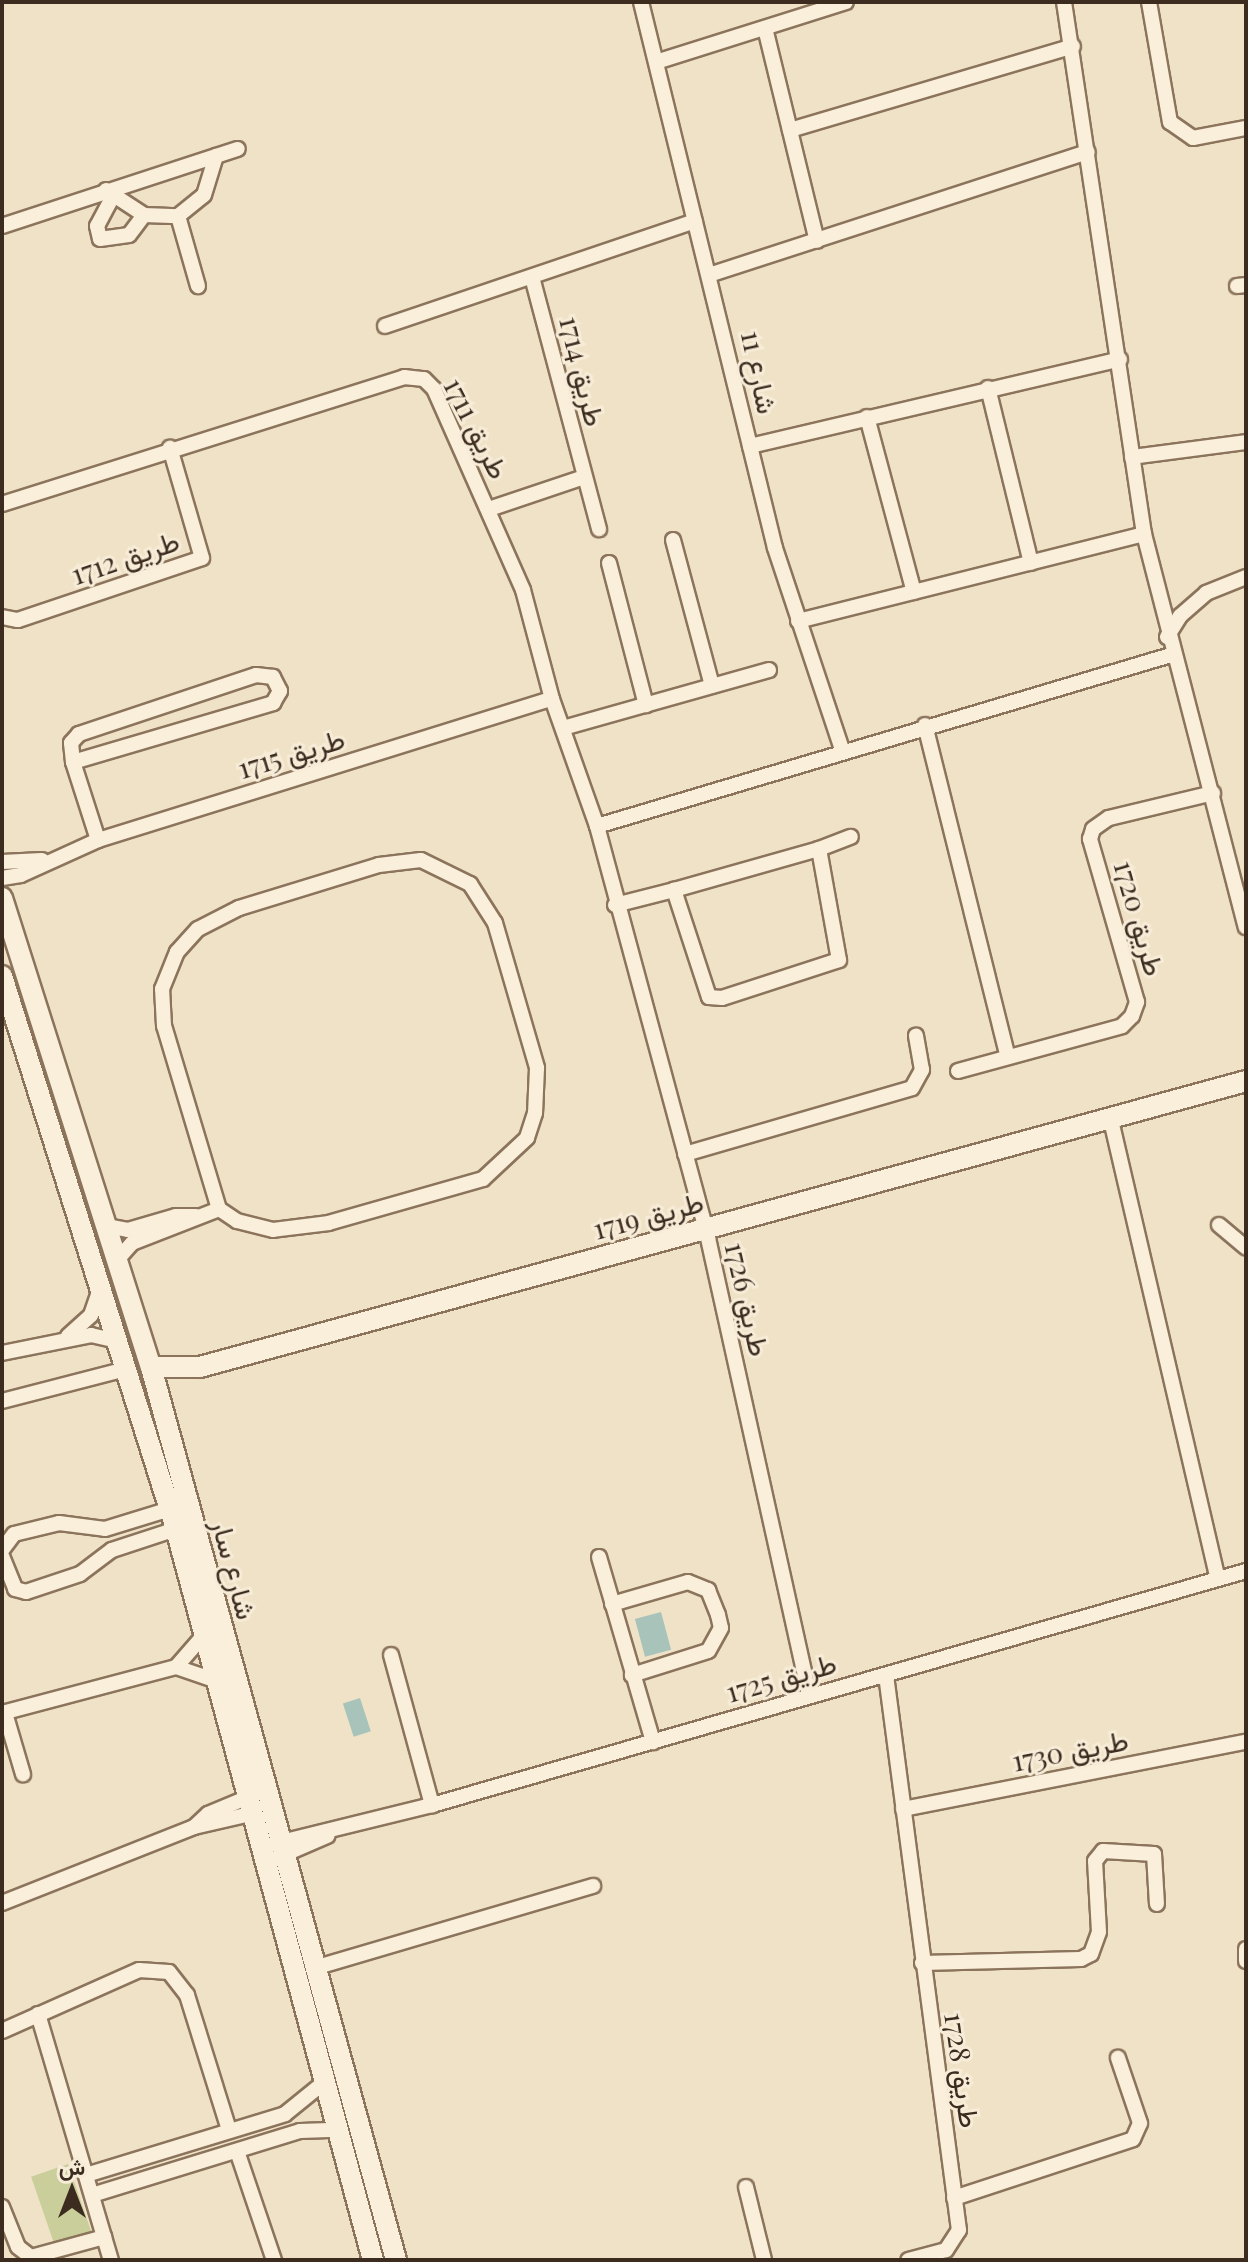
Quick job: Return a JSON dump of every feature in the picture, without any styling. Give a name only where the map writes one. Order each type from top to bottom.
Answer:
[{"type":"street","name":"شارع 11","points":[[641,2],[695,221],[712,274],[750,446],[798,621],[842,749]]},
{"type":"street","points":[[656,62],[846,2]]},
{"type":"street","points":[[1064,2],[1144,534],[1171,655],[1213,793],[1246,927]]},
{"type":"street","points":[[1149,2],[1170,122],[1193,138],[1246,128]]},
{"type":"street","points":[[765,28],[817,241]]},
{"type":"street","points":[[790,130],[1073,46]]},
{"type":"street","points":[[2,226],[238,149]]},
{"type":"street","points":[[712,274],[1088,152]]},
{"type":"street","points":[[109,193],[144,215],[178,216],[204,195],[216,156]]},
{"type":"street","points":[[109,193],[97,226],[100,239],[129,235],[144,215]]},
{"type":"street","points":[[178,216],[198,286]]},
{"type":"street","points":[[385,326],[695,221]]},
{"type":"street","name":"طريق 1714","points":[[532,277],[599,529]]},
{"type":"street","points":[[750,446],[1120,359]]},
{"type":"street","name":"طريق 1711","points":[[2,504],[170,448],[414,377],[434,389],[523,590],[552,699],[597,826]]},
{"type":"street","points":[[988,388],[1031,563]]},
{"type":"street","points":[[867,417],[914,592]]},
{"type":"street","points":[[1132,457],[1246,442]]},
{"type":"street","name":"طريق 1712","points":[[2,617],[18,620],[202,558],[170,448]]},
{"type":"street","points":[[489,509],[584,477]]},
{"type":"street","points":[[798,621],[1144,534]]},
{"type":"street","points":[[673,540],[712,686]]},
{"type":"street","points":[[609,563],[646,705]]},
{"type":"street","points":[[1167,637],[1206,593],[1246,577]]},
{"type":"street","points":[[597,826],[842,749],[1171,655]]},
{"type":"street","points":[[563,728],[769,670]]},
{"type":"street","points":[[73,762],[273,703],[280,691],[273,677],[256,675],[79,734],[71,743],[73,762],[98,840]]},
{"type":"street","name":"طريق 1715","points":[[2,878],[21,875],[47,859],[98,840],[552,699]]},
{"type":"street","points":[[925,725],[1008,1057]]},
{"type":"street","name":"طريق 1720","points":[[958,1071],[1122,1026],[1132,1016],[1137,1002],[1090,839],[1093,829],[1109,818],[1213,793]]},
{"type":"street","name":"طريق 1726","points":[[597,826],[615,905],[705,1229],[809,1695]]},
{"type":"street","points":[[615,905],[819,849],[851,837]]},
{"type":"street","points":[[674,890],[705,992],[722,998],[839,960],[819,849]]},
{"type":"street","name":"طريق 1715","points":[[2,862],[47,859]]},
{"type":"street","points":[[116,1261],[132,1243],[219,1209],[261,1229],[329,1223],[483,1179],[527,1138],[535,1113],[537,1068],[495,923],[470,884],[435,863],[385,863],[239,908],[208,922],[184,942],[166,977],[161,1014],[219,1209]]},
{"type":"street","points":[[1231,872],[1246,868]]},
{"type":"street","name":"شارع سار","points":[[2,898],[151,1367],[270,1852],[322,2084],[373,2260]]},
{"type":"street","name":"شارع سار","points":[[2,976],[173,1519],[248,1806],[270,1852],[314,1968],[396,2260]]},
{"type":"street","points":[[685,1154],[912,1088],[922,1077],[916,1036]]},
{"type":"street","name":"طريق 1719","points":[[151,1367],[200,1367],[1246,1081]]},
{"type":"street","points":[[1110,1116],[1218,1579]]},
{"type":"street","points":[[106,1226],[128,1230],[176,1216],[196,1216]]},
{"type":"street","points":[[1219,1225],[1246,1248]]},
{"type":"street","points":[[64,1339],[91,1315],[100,1285]]},
{"type":"street","points":[[2,1353],[96,1335],[118,1341]]},
{"type":"street","name":"طريق 1719","points":[[160,1404],[200,1367]]},
{"type":"street","points":[[2,1401],[126,1369]]},
{"type":"street","points":[[2,1550],[14,1534],[59,1523],[105,1529],[173,1519]]},
{"type":"street","points":[[2,1556],[15,1589],[26,1592],[80,1574],[112,1550],[173,1519]]},
{"type":"street","points":[[599,1557],[653,1742]]},
{"type":"street","name":"طريق 1725","points":[[270,1852],[1246,1571]]},
{"type":"street","points":[[612,1604],[688,1582],[708,1590],[718,1615],[721,1628],[708,1651],[632,1675]]},
{"type":"street","points":[[176,1667],[204,1635]]},
{"type":"street","points":[[391,1655],[432,1805]]},
{"type":"street","points":[[23,1774],[3,1713],[176,1667],[217,1681]]},
{"type":"street","name":"طريق 1728","points":[[886,1675],[959,2230],[955,2242],[946,2250],[908,2260]]},
{"type":"street","name":"طريق 1730","points":[[903,1809],[1246,1742]]},
{"type":"street","points":[[2,1903],[194,1827],[208,1814],[248,1806]]},
{"type":"street","points":[[922,1963],[1081,1959],[1091,1954],[1099,1932],[1095,1861],[1103,1851],[1154,1854],[1157,1904]]},
{"type":"street","points":[[314,1968],[593,1886]]},
{"type":"street","points":[[1246,1949],[1246,1961]]},
{"type":"street","points":[[2,2031],[139,1970],[169,1972],[187,1995],[274,2260]]},
{"type":"street","points":[[38,2014],[111,2260]]},
{"type":"street","points":[[954,2198],[1133,2139],[1140,2123],[1118,2058]]},
{"type":"street","points":[[86,2175],[291,2111],[322,2084]]},
{"type":"street","points":[[230,2130],[237,2151]]},
{"type":"street","points":[[92,2195],[300,2131],[337,2130]]},
{"type":"street","points":[[746,2187],[764,2260]]},
{"type":"street","points":[[2,2207],[18,2247],[31,2257],[104,2237]]},
{"type":"green space","points":[[68,2164],[92,2234],[55,2247],[31,2177]]},
{"type":"water","points":[[661,1612],[671,1650],[645,1657],[635,1619]]},
{"type":"water","points":[[360,1698],[371,1731],[354,1737],[343,1704]]}]
